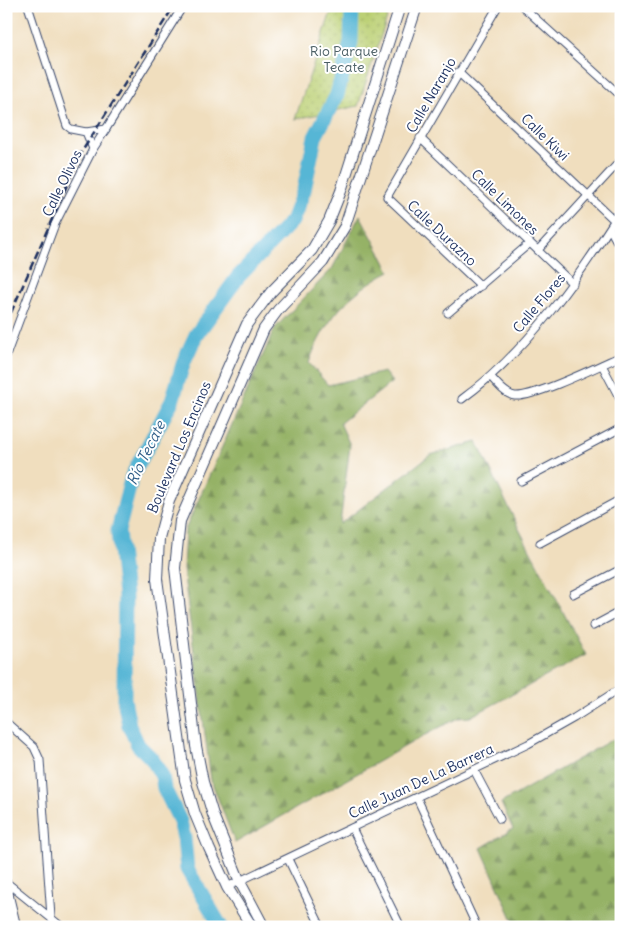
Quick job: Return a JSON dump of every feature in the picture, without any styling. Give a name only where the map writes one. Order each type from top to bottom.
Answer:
[{"type":"main road","name":"Boulevard Los Encinos","points":[[252,927],[227,887],[195,814],[180,754],[157,579],[159,538],[169,501],[247,324],[270,292],[312,250],[321,237],[341,191],[400,6]]},
{"type":"main road","points":[[264,927],[240,882],[213,815],[199,767],[176,585],[177,534],[189,498],[264,329],[278,310],[317,270],[337,242],[368,162],[417,6]]},
{"type":"main road","points":[[351,158],[368,162]]},
{"type":"street","name":"Calle Olivos","points":[[6,356],[55,224],[93,148],[86,132],[71,129],[67,126],[28,6]]},
{"type":"street","points":[[93,148],[183,6]]},
{"type":"street","name":"Calle Naranjo","points":[[387,197],[498,6]]},
{"type":"street","points":[[522,6],[621,96]]},
{"type":"street","points":[[617,6],[621,12]]},
{"type":"street","name":"Calle Kiwi","points":[[458,72],[614,220]]},
{"type":"street","points":[[86,132],[106,129]]},
{"type":"street","name":"Calle Limones","points":[[420,138],[573,284]]},
{"type":"street","points":[[538,250],[621,160]]},
{"type":"street","name":"Calle Durazno","points":[[387,197],[482,286]]},
{"type":"street","name":"Calle Flores","points":[[462,399],[491,377],[573,284],[621,210]]},
{"type":"street","points":[[610,228],[621,249]]},
{"type":"street","points":[[448,313],[482,286],[530,243]]},
{"type":"street","points":[[491,377],[505,391],[515,396],[532,393],[621,356]]},
{"type":"street","points":[[602,365],[621,401]]},
{"type":"street","points":[[521,480],[621,428]]},
{"type":"street","points":[[540,543],[621,499]]},
{"type":"street","points":[[573,594],[621,570]]},
{"type":"street","points":[[593,626],[621,611]]},
{"type":"street","name":"Calle Juan De La Barrera","points":[[227,887],[417,798],[550,732],[621,688]]},
{"type":"street","points":[[6,722],[34,747],[40,760],[51,917]]},
{"type":"street","points":[[474,770],[500,819]]},
{"type":"street","points":[[417,798],[477,927]]},
{"type":"street","points":[[352,828],[401,927]]},
{"type":"street","points":[[288,859],[321,927]]},
{"type":"street","points":[[6,882],[62,927]]},
{"type":"street","points":[[6,886],[16,927]]},
{"type":"green space","name":"Rio Parque Tecate","points":[[333,6],[391,6],[358,106],[295,119]]},
{"type":"green space","points":[[360,215],[390,271],[363,288],[340,309],[322,334],[309,363],[328,385],[384,372],[392,382],[340,423],[350,445],[340,524],[430,455],[477,442],[520,531],[586,655],[470,717],[458,718],[425,735],[235,843],[211,780],[183,569],[185,530],[275,328],[332,269]]},
{"type":"green space","points":[[613,739],[621,749],[621,927],[516,927],[481,848],[513,829],[501,803]]},
{"type":"waterway","name":"Río Tecate","points":[[221,927],[187,869],[184,838],[180,821],[164,788],[162,776],[152,759],[138,745],[129,725],[124,699],[125,595],[118,531],[132,476],[172,401],[184,361],[196,335],[238,277],[292,221],[304,190],[315,137],[337,95],[351,42],[352,6]]},
{"type":"railway","points":[[6,324],[81,153],[174,6]]}]
